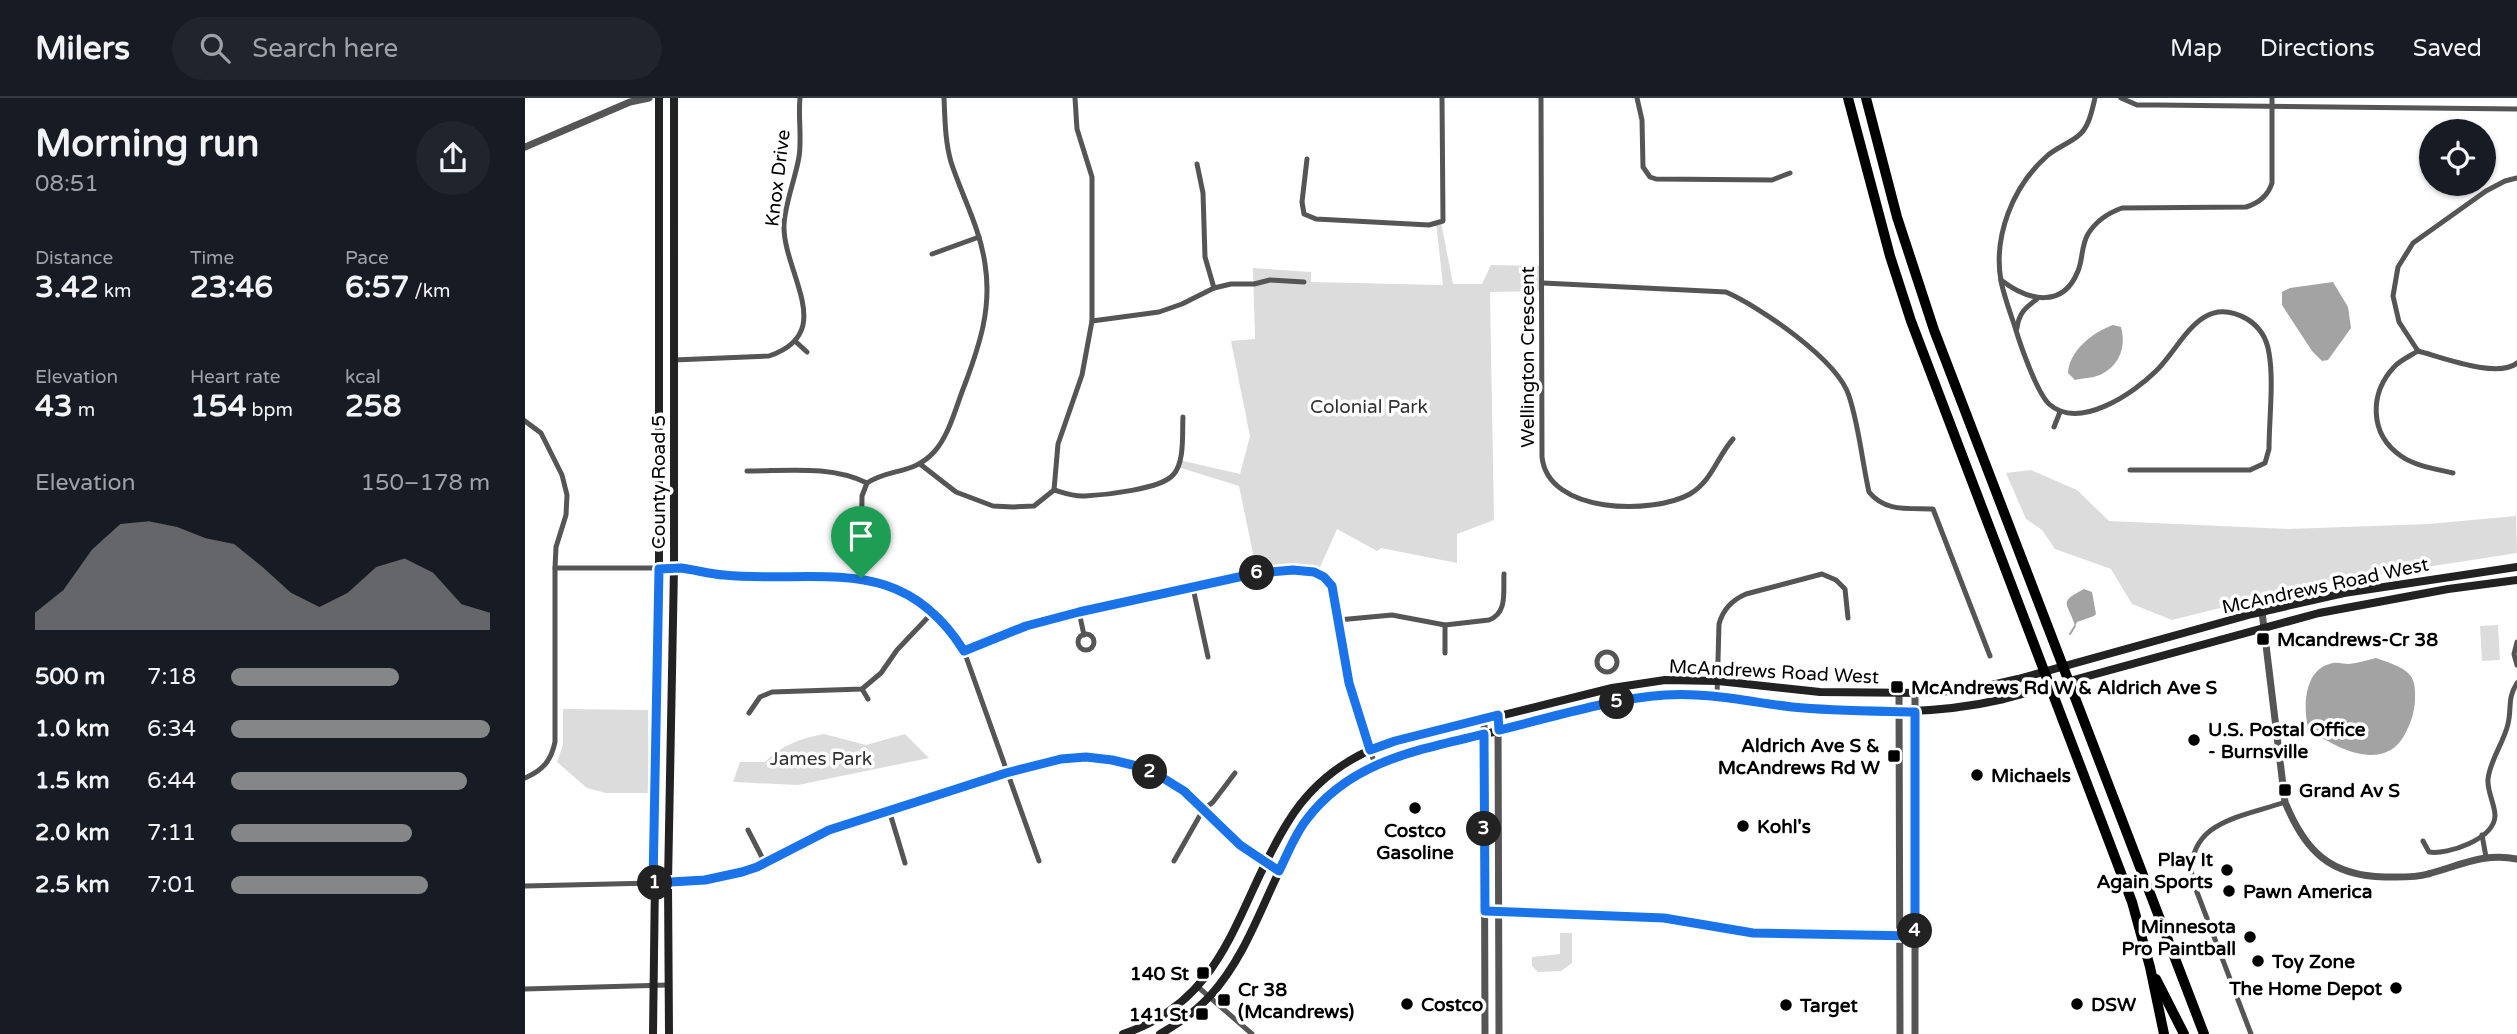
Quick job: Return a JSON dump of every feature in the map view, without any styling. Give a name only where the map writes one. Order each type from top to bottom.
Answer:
[{"type":"highway","points":[[1848,98],[1889,256],[1911,321],[2132,902],[2150,967],[2164,1034]]},
{"type":"highway","points":[[1866,98],[1897,217],[1934,330],[2204,1034]]},
{"type":"highway","points":[[2150,967],[2184,1034]]},
{"type":"main road","name":"County Road 5","points":[[653,1034],[659,569],[659,98]]},
{"type":"main road","name":"County Road 5","points":[[669,1034],[668,882],[674,568],[674,98]]},
{"type":"main road","name":"McAndrews Road West","points":[[1123,1034],[1145,1026],[1166,1013],[1198,987],[1225,948],[1288,821],[1307,797],[1331,774],[1370,750],[1395,741],[1612,688],[1665,680],[1718,681],[1820,692],[1915,693],[1974,689],[2262,612],[2344,593],[2517,567]]},
{"type":"main road","name":"McAndrews Road West","points":[[1160,1034],[1191,1014],[1210,996],[1236,959],[1300,831],[1317,807],[1339,786],[1375,765],[1401,755],[1639,698],[1717,696],[1822,709],[1915,712],[1975,706],[2364,604],[2517,580]]},
{"type":"street","points":[[525,147],[631,102],[649,98]]},
{"type":"street","name":"Knox Drive","points":[[795,341],[803,327],[804,311],[786,246],[784,225],[799,155],[800,98]]},
{"type":"street","points":[[861,578],[862,496],[867,483],[876,477],[901,473],[920,464],[934,452],[945,436],[981,341],[987,291],[985,264],[979,237],[950,160],[944,98]]},
{"type":"street","points":[[920,464],[956,492],[993,506],[1034,506],[1054,490],[1058,444],[1082,375],[1092,320],[1092,177],[1077,129],[1075,98]]},
{"type":"street","points":[[1307,159],[1302,202],[1304,214],[1316,219],[1429,225],[1443,221],[1442,98]]},
{"type":"street","name":"Wellington Crescent","points":[[1541,98],[1542,457],[1545,471],[1552,481],[1578,497],[1599,505],[1639,506],[1665,502],[1688,495],[1699,487],[1709,477],[1724,450],[1734,439]]},
{"type":"street","points":[[1637,98],[1643,167],[1650,177],[1772,180],[1790,173]]},
{"type":"street","points":[[2095,98],[2084,130],[2046,157],[2031,172],[2016,194],[2003,230],[2001,280],[2016,331],[2042,396],[2060,412],[2083,414],[2110,404],[2132,391],[2158,370],[2188,329],[2204,317],[2217,313],[2230,313],[2254,324],[2266,339],[2270,356],[2269,449],[2265,463],[2250,470],[2130,470]]},
{"type":"street","points":[[2121,98],[2137,105],[2517,109]]},
{"type":"street","points":[[2157,98],[2158,105]]},
{"type":"street","points":[[2016,331],[2018,317],[2024,308],[2037,299],[2064,292],[2073,283],[2080,268],[2083,245],[2089,232],[2100,219],[2114,211],[2131,207],[2246,207],[2260,201],[2269,192],[2272,183],[2272,98]]},
{"type":"street","points":[[1197,164],[1203,194],[1205,257],[1214,288]]},
{"type":"street","points":[[2517,178],[2486,191],[2413,243],[2398,267],[2393,296],[2399,321],[2418,351],[2492,369],[2511,368],[2517,363]]},
{"type":"street","points":[[932,254],[979,237]]},
{"type":"street","points":[[1092,320],[1159,312],[1214,288],[1270,280],[1304,282]]},
{"type":"street","points":[[2001,280],[2014,290],[2037,299]]},
{"type":"street","points":[[1543,283],[1726,292],[1746,301],[1825,360],[1839,375],[1849,394],[1868,492],[1888,508],[1933,509],[1990,656]]},
{"type":"street","points":[[674,360],[769,356],[784,351],[795,341],[807,352]]},
{"type":"street","points":[[2418,351],[2397,365],[2382,382],[2375,404],[2377,425],[2386,443],[2401,456],[2413,463],[2453,473]]},
{"type":"street","points":[[2054,427],[2060,412]]},
{"type":"street","points":[[1054,490],[1084,496],[1165,482],[1174,474],[1179,464],[1183,417]]},
{"type":"street","points":[[525,421],[541,433],[562,475],[567,495],[566,515],[556,547],[555,742],[552,757],[541,770],[525,778]]},
{"type":"street","points":[[747,471],[837,471],[867,483]]},
{"type":"street","points":[[555,568],[674,568],[723,575],[861,578],[899,589],[933,612],[953,632],[964,651],[1039,861]]},
{"type":"street","points":[[964,651],[1026,626],[1079,612],[1269,571],[1314,572],[1324,577],[1332,586],[1349,683],[1375,765]]},
{"type":"street","points":[[1338,621],[1392,615],[1445,625],[1496,618],[1503,607],[1504,574]]},
{"type":"street","points":[[1717,696],[1719,624],[1721,616],[1735,599],[1822,574],[1836,580],[1845,589],[1848,618]]},
{"type":"street","points":[[1193,588],[1208,657]]},
{"type":"street","points":[[749,713],[759,697],[772,692],[862,689],[881,673],[897,650],[933,612]]},
{"type":"street","points":[[1079,612],[1084,635]]},
{"type":"street","points":[[2262,612],[2285,803],[2295,826],[2309,847],[2344,871],[2378,877],[2421,876],[2486,857],[2517,859]]},
{"type":"street","points":[[1445,625],[1445,653]]},
{"type":"street","points":[[2517,642],[2514,654],[2517,665]]},
{"type":"street","points":[[1609,672],[1612,688]]},
{"type":"street","points":[[2423,841],[2430,852],[2454,850],[2482,835],[2494,820],[2489,775],[2509,722],[2509,699],[2517,682]]},
{"type":"street","points":[[862,689],[868,699]]},
{"type":"street","points":[[1899,693],[1900,1034]]},
{"type":"street","points":[[1915,693],[1915,1034]]},
{"type":"street","points":[[1498,715],[1499,1034]]},
{"type":"street","points":[[1483,719],[1485,1034]]},
{"type":"street","points":[[525,886],[653,883],[727,876],[765,863],[829,830],[889,810],[1006,773],[1061,759],[1086,757],[1137,766],[1163,778],[1184,791],[1240,845],[1279,871]]},
{"type":"street","points":[[1174,861],[1203,810],[1213,802],[1235,773]]},
{"type":"street","points":[[2251,1034],[2192,880],[2191,865],[2194,850],[2203,836],[2216,825],[2285,803]]},
{"type":"street","points":[[889,810],[905,863]]},
{"type":"street","points":[[748,830],[765,863]]},
{"type":"street","points":[[2482,835],[2486,857]]},
{"type":"street","points":[[1485,911],[1664,918],[1753,933],[1915,936]]},
{"type":"street","points":[[525,989],[668,985]]},
{"type":"street","points":[[1198,987],[1252,1034]]},
{"type":"green space","name":"Colonial Park","points":[[1441,222],[1453,284],[1482,284],[1491,265],[1543,266],[1543,291],[1490,292],[1494,520],[1457,534],[1457,563],[1381,548],[1377,551],[1337,529],[1317,574],[1293,570],[1257,573],[1239,486],[1178,467],[1179,460],[1240,474],[1250,436],[1231,341],[1255,339],[1253,268],[1311,272],[1311,282],[1443,285],[1436,223]]},
{"type":"green space","points":[[2031,470],[2077,490],[2109,521],[2289,529],[2429,524],[2516,516],[2517,553],[2316,584],[2172,620],[2132,604],[2111,569],[2055,549],[2042,530],[2026,519],[2006,473]]},
{"type":"green space","points":[[2498,625],[2500,660],[2482,661],[2480,626]]},
{"type":"green space","points":[[563,709],[648,710],[649,793],[606,793],[587,788],[557,762],[563,745]]},
{"type":"green space","name":"James Park","points":[[824,734],[866,745],[905,734],[929,758],[798,785],[733,782],[740,762],[765,762],[792,743]]},
{"type":"green space","points":[[1560,933],[1572,933],[1572,963],[1561,971],[1538,972],[1532,966],[1532,957],[1560,954]]},
{"type":"shaded area","points":[[2333,282],[2348,307],[2351,328],[2328,360],[2322,361],[2312,351],[2282,305],[2282,292],[2290,288]]},
{"type":"shaded area","points":[[2113,325],[2121,327],[2122,334],[2121,354],[2114,365],[2102,374],[2075,380],[2068,373],[2077,350],[2090,337]]},
{"type":"shaded area","points":[[2084,589],[2092,592],[2096,614],[2077,622],[2075,626],[2067,601]]},
{"type":"shaded area","points":[[2376,658],[2403,669],[2414,684],[2412,717],[2397,745],[2386,752],[2359,754],[2331,743],[2308,728],[2306,699],[2316,672],[2333,663],[2349,664]]},
{"type":"waterway","points":[[2070,634],[2075,626]]},
{"type":"place","name":"Mcandrews-Cr 38","points":[[2263,639]]},
{"type":"place","name":"McAndrews Rd W & Aldrich Ave S","points":[[1897,687]]},
{"type":"place","name":"U.S. Postal Office - Burnsville","points":[[2194,740]]},
{"type":"place","name":"Aldrich Ave S & McAndrews Rd W","points":[[1894,756]]},
{"type":"place","name":"Michaels","points":[[1977,775]]},
{"type":"place","name":"Grand Av S","points":[[2285,790]]},
{"type":"place","name":"Costco Gasoline","points":[[1415,808]]},
{"type":"place","name":"Kohl's","points":[[1743,826]]},
{"type":"place","name":"Play It Again Sports","points":[[2227,870]]},
{"type":"place","name":"Pawn America","points":[[2229,891]]},
{"type":"place","name":"Minnesota Pro Paintball","points":[[2250,937]]},
{"type":"place","name":"Toy Zone","points":[[2258,961]]},
{"type":"place","name":"140 St","points":[[1203,973]]},
{"type":"place","name":"The Home Depot","points":[[2396,988]]},
{"type":"place","name":"Cr 38 (Mcandrews)","points":[[1224,1000]]},
{"type":"place","name":"Costco","points":[[1407,1004]]},
{"type":"place","name":"DSW","points":[[2077,1004]]},
{"type":"place","name":"Target","points":[[1786,1005]]},
{"type":"place","name":"141 St","points":[[1202,1014]]},
{"type":"route","points":[[659,569],[695,569],[723,575],[861,578],[899,589],[933,612],[953,632],[964,651],[1026,626],[1079,612],[1257,573],[1293,570],[1314,572],[1324,577],[1332,586],[1349,683],[1370,750],[1498,715],[1499,730],[1614,702],[1666,695],[1717,696],[1848,711],[1915,712],[1915,936],[1735,932],[1664,918],[1485,911],[1484,734],[1386,760],[1339,786],[1307,819],[1279,871],[1240,845],[1184,791],[1163,778],[1137,766],[1086,757],[1061,759],[1006,773],[829,830],[742,872],[705,880],[653,883],[659,569]]}]
